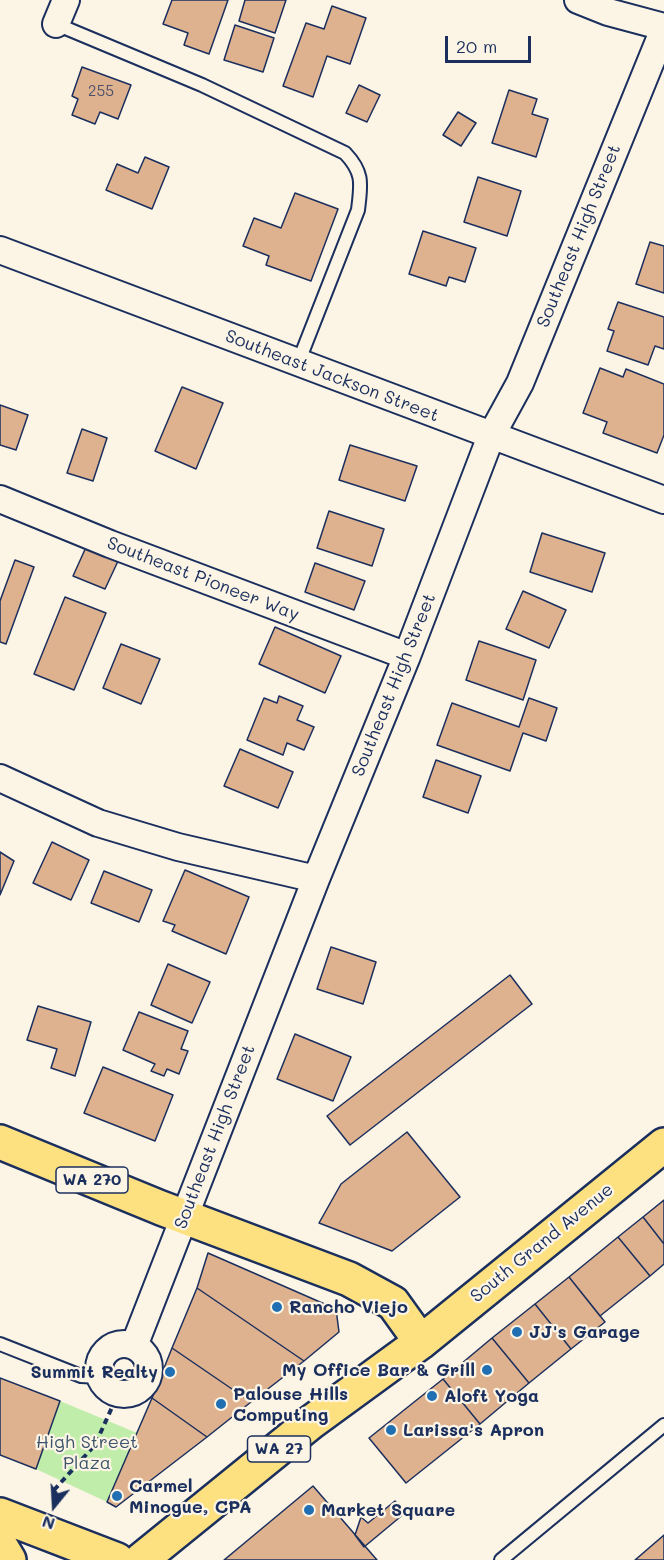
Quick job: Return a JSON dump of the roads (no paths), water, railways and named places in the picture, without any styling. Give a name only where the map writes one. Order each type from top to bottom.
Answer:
[{"type":"main road","name":"WA 270","points":[[0,1142],[184,1217],[349,1279],[393,1303],[421,1342]]},
{"type":"main road","name":"South Grand Avenue","points":[[421,1342],[664,1145]]},
{"type":"main road","name":"WA 27","points":[[141,1560],[310,1423],[421,1342]]},
{"type":"main road","points":[[0,1515],[117,1560]]},
{"type":"main road","points":[[0,1545],[9,1560]]},
{"type":"street","points":[[56,24],[66,0]]},
{"type":"street","points":[[578,0],[608,12],[664,28]]},
{"type":"street","name":"Southeast High Street","points":[[134,1346],[315,879],[407,656],[491,436],[520,383],[664,28]]},
{"type":"street","name":"Southeast Jackson Street","points":[[0,250],[664,500]]},
{"type":"street","name":"Southeast Pioneer Way","points":[[0,500],[407,656]]},
{"type":"street","points":[[0,778],[98,823],[178,847],[315,879]]},
{"type":"street","points":[[120,1344],[134,1346],[143,1352],[147,1359],[149,1375],[146,1383],[134,1393],[126,1395],[109,1385],[100,1360],[105,1353],[120,1344]]},
{"type":"lane","points":[[56,24],[213,90],[345,153],[358,167],[361,188],[358,210],[298,363]]},
{"type":"lane","points":[[0,1344],[109,1385]]},
{"type":"lane","points":[[501,1560],[664,1425]]},
{"type":"place","name":"Rancho Viejo","points":[[277,1307]]},
{"type":"place","name":"JJ's Garage","points":[[517,1332]]},
{"type":"place","name":"My Office Bar & Grill","points":[[487,1370]]},
{"type":"place","name":"Summit Realty","points":[[170,1372]]},
{"type":"place","name":"Aloft Yoga","points":[[432,1396]]},
{"type":"place","name":"Palouse Hills Computing","points":[[221,1404]]},
{"type":"place","name":"Larissa's Apron","points":[[391,1430]]},
{"type":"place","name":"Carmel Minogue, CPA","points":[[117,1496]]},
{"type":"place","name":"Market Square","points":[[309,1510]]},
{"type":"park label","name":"High Street Plaza","points":[[87,1452]]}]
